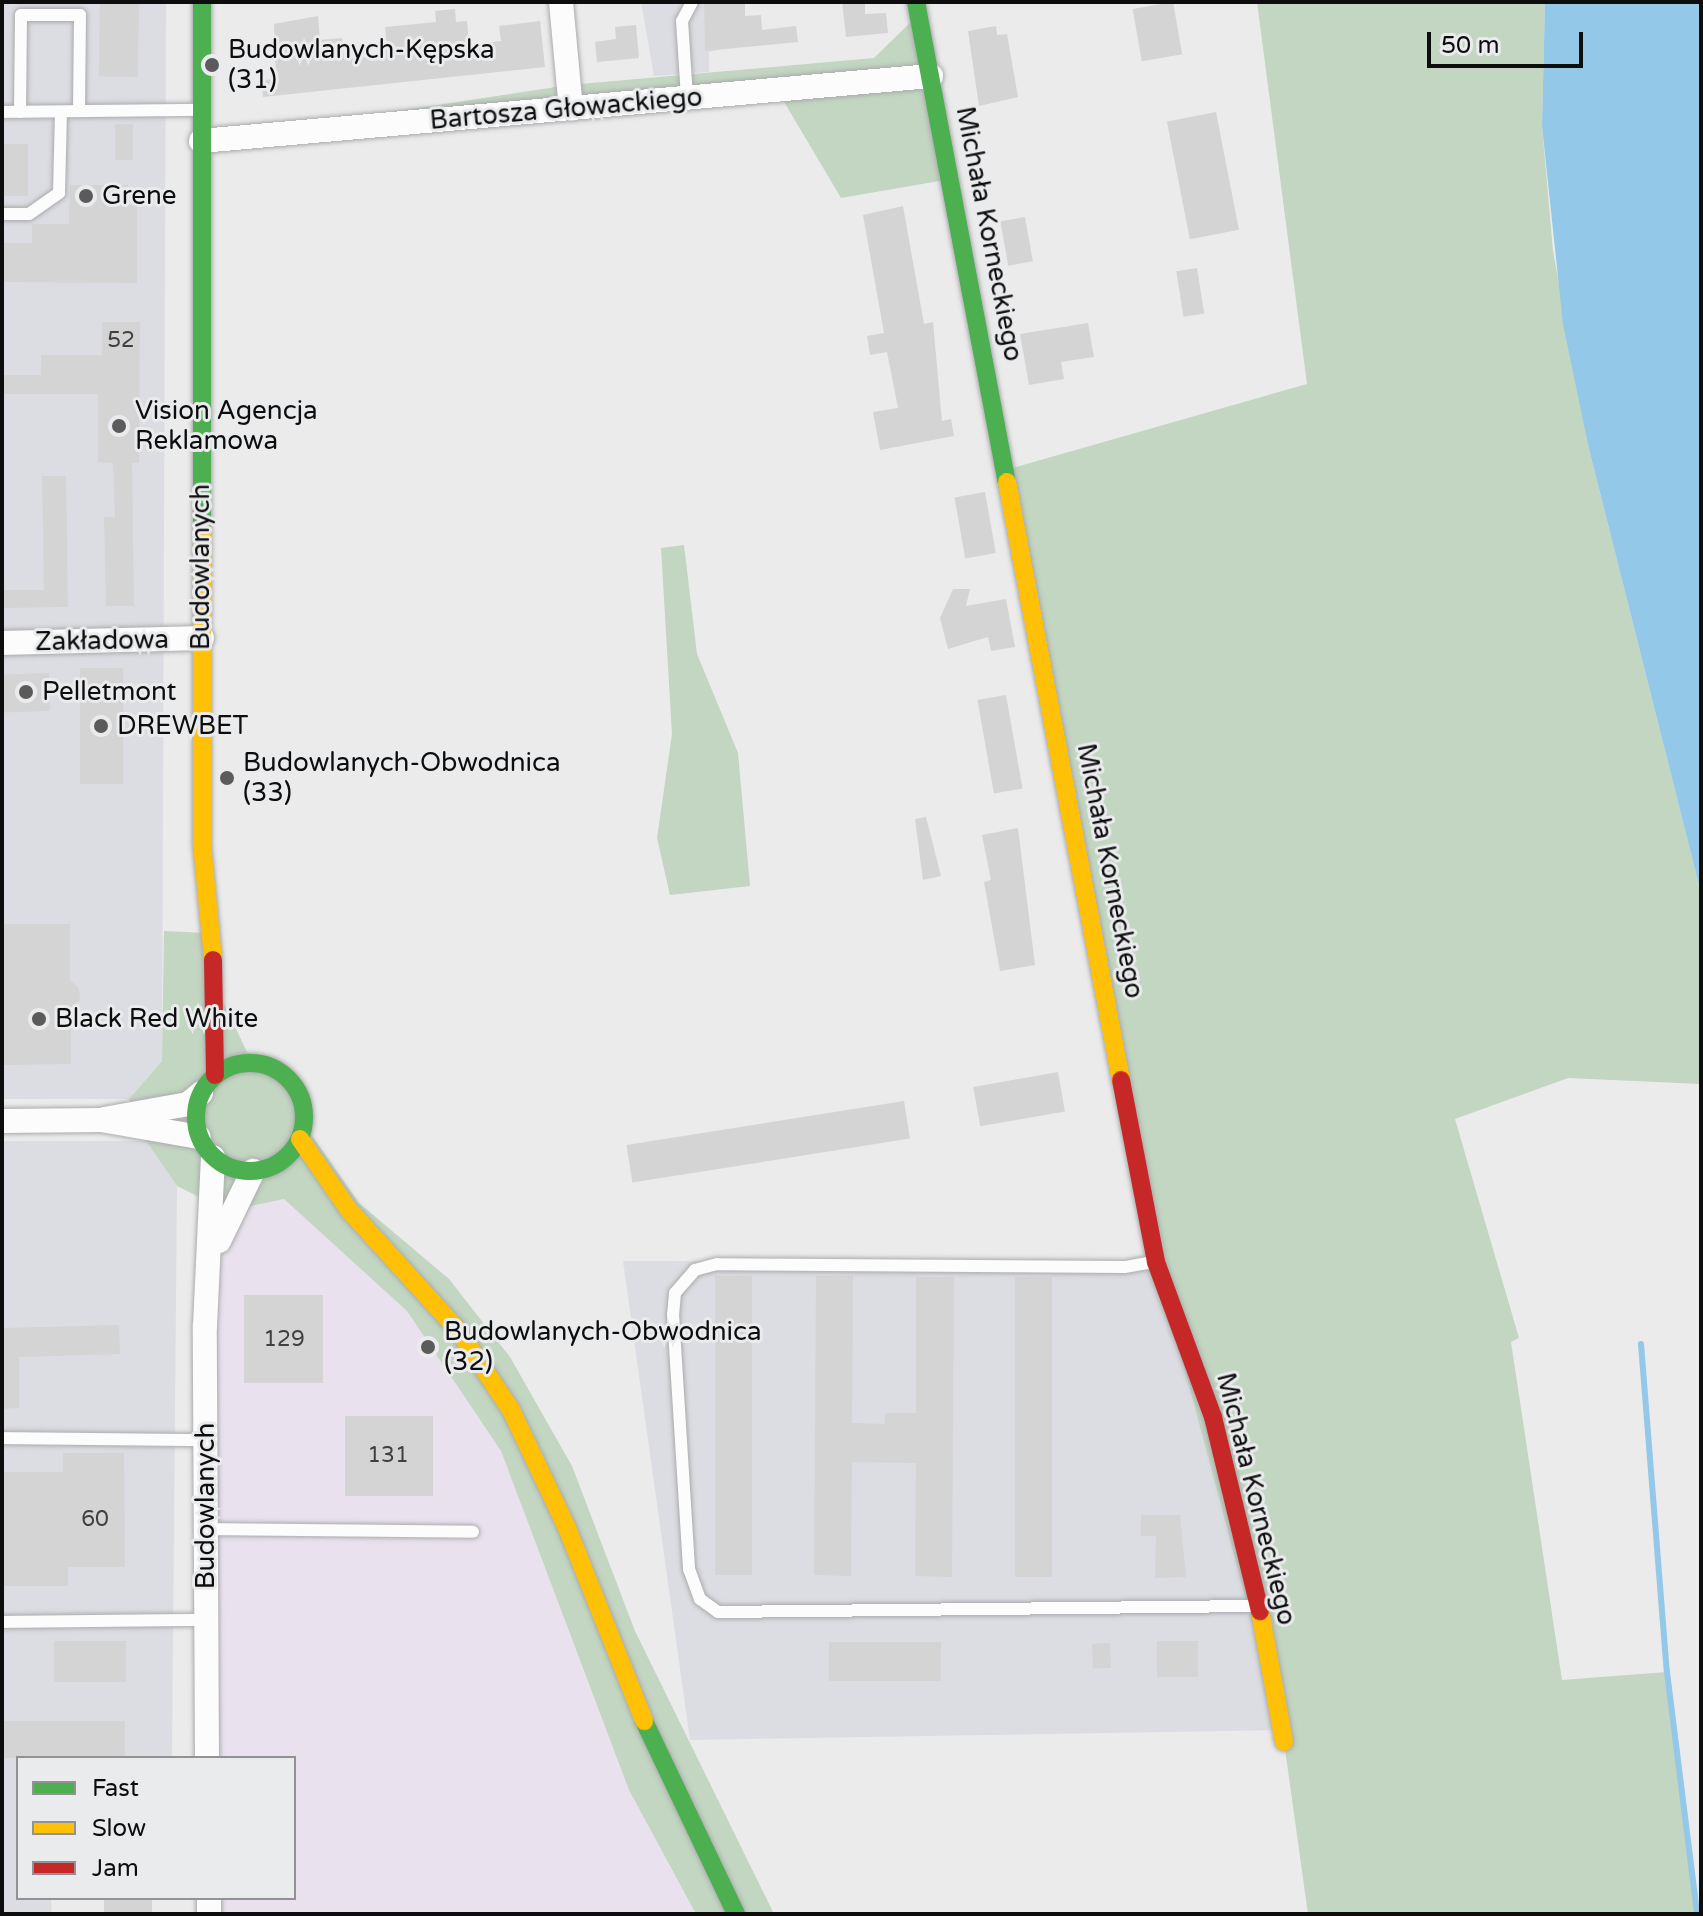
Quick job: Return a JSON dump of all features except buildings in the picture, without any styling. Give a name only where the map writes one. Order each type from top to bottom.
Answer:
[{"type":"main road","name":"Budowlanych","points":[[202,2],[203,888],[216,987],[208,1084]]},
{"type":"main road","name":"Michała Korneckiego","points":[[916,2],[1156,1262],[1213,1417],[1259,1605],[1284,1742]]},
{"type":"main road","name":"Budowlanych","points":[[216,987],[233,1023]]},
{"type":"main road","points":[[243,1043],[299,1093],[300,1139],[349,1210],[432,1296],[511,1410],[567,1528],[663,1768],[736,1914]]},
{"type":"main road","points":[[263,1064],[232,1065],[208,1084],[206,1147],[260,1170],[303,1182],[349,1210]]},
{"type":"main road","points":[[260,1170],[300,1139]]},
{"type":"street","points":[[561,2],[571,109]]},
{"type":"street","name":"Bartosza Głowackiego","points":[[201,141],[931,76]]},
{"type":"street","name":"Zakładowa","points":[[2,643],[202,638]]},
{"type":"street","points":[[2,1121],[101,1120],[188,1104],[208,1084]]},
{"type":"street","points":[[101,1120],[206,1147]]},
{"type":"street","name":"Budowlanych","points":[[206,1147],[213,1255],[205,1326],[207,1756]]},
{"type":"street","name":"Budowlanych","points":[[213,1255],[260,1170]]},
{"type":"lane","points":[[687,98],[682,21],[692,2]]},
{"type":"lane","points":[[20,112],[21,15],[80,15],[79,111]]},
{"type":"lane","points":[[2,112],[201,110]]},
{"type":"lane","points":[[2,214],[29,214],[59,193],[61,112]]},
{"type":"lane","points":[[1156,1262],[1124,1267],[717,1264],[695,1270],[675,1293],[673,1314],[689,1569],[700,1599],[718,1612],[1259,1605]]},
{"type":"lane","points":[[2,1438],[206,1440]]},
{"type":"lane","points":[[206,1529],[473,1532]]},
{"type":"lane","points":[[2,1622],[206,1620]]},
{"type":"shaded area","points":[[2,2],[166,2],[162,1061],[129,1099],[2,1099]]},
{"type":"shaded area","points":[[641,2],[745,2],[721,49],[709,52],[709,72],[654,76]]},
{"type":"shaded area","points":[[2,1141],[146,1141],[177,1186],[172,1756],[16,1756],[16,1900],[51,1900],[52,1914],[2,1914]]},
{"type":"shaded area","points":[[284,1198],[407,1311],[501,1451],[629,1790],[696,1914],[212,1914],[212,1900],[296,1900],[296,1756],[217,1756],[213,1255],[234,1204]]},
{"type":"shaded area","points":[[623,1261],[1156,1262],[1282,1730],[690,1740]]},
{"type":"green space","points":[[1257,2],[1545,2],[1542,126],[1553,251],[1589,449],[1701,893],[1701,1084],[1568,1078],[1455,1119],[1519,1338],[1511,1342],[1562,1680],[1667,1672],[1697,1914],[1308,1914],[1284,1742],[1156,1262],[1009,469],[1307,384]]},
{"type":"green space","points":[[919,14],[951,179],[841,198],[777,90],[201,141],[569,85],[874,58]]},
{"type":"green space","points":[[684,545],[697,654],[738,753],[750,886],[670,895],[657,838],[672,734],[661,548]]},
{"type":"green space","points":[[164,931],[207,933],[216,987],[247,1052],[290,1080],[304,1124],[359,1203],[449,1279],[510,1357],[572,1466],[635,1631],[774,1914],[696,1914],[629,1790],[501,1451],[407,1311],[284,1199],[251,1206],[201,1198],[177,1186],[146,1141],[129,1099],[162,1061]]},
{"type":"water","points":[[1545,2],[1701,2],[1701,893],[1589,449],[1563,324],[1542,126]]},
{"type":"waterway","points":[[1641,1344],[1667,1672],[1697,1914]]},
{"type":"traffic: fast","points":[[202,2],[202,531]]},
{"type":"traffic: fast","points":[[916,2],[1007,482]]},
{"type":"traffic: fast","points":[[250,1063],[271,1067],[288,1079],[300,1096],[304,1117],[300,1138],[288,1155],[271,1167],[250,1171],[229,1167],[212,1155],[200,1138],[196,1117],[200,1096],[212,1079],[229,1067],[250,1063]]},
{"type":"traffic: fast","points":[[644,1721],[736,1914]]},
{"type":"traffic: slow","points":[[1007,482],[1121,1080]]},
{"type":"traffic: slow","points":[[202,531],[202,845],[213,960]]},
{"type":"traffic: slow","points":[[300,1139],[349,1210],[458,1330],[511,1410],[567,1528],[644,1721]]},
{"type":"traffic: slow","points":[[1260,1611],[1284,1742]]},
{"type":"traffic: jam","points":[[213,960],[215,1075]]},
{"type":"traffic: jam","points":[[1121,1080],[1156,1262],[1213,1417],[1260,1611]]},
{"type":"place","name":"Budowlanych-Kępska (31)","points":[[212,65]]},
{"type":"place","name":"Grene","points":[[86,196]]},
{"type":"place","name":"Vision Agencja Reklamowa","points":[[119,426]]},
{"type":"place","name":"Pelletmont","points":[[26,692]]},
{"type":"place","name":"DREWBET","points":[[101,726]]},
{"type":"place","name":"Budowlanych-Obwodnica (33)","points":[[227,778]]},
{"type":"place","name":"Black Red White","points":[[39,1019]]},
{"type":"place","name":"Budowlanych-Obwodnica (32)","points":[[428,1347]]}]
